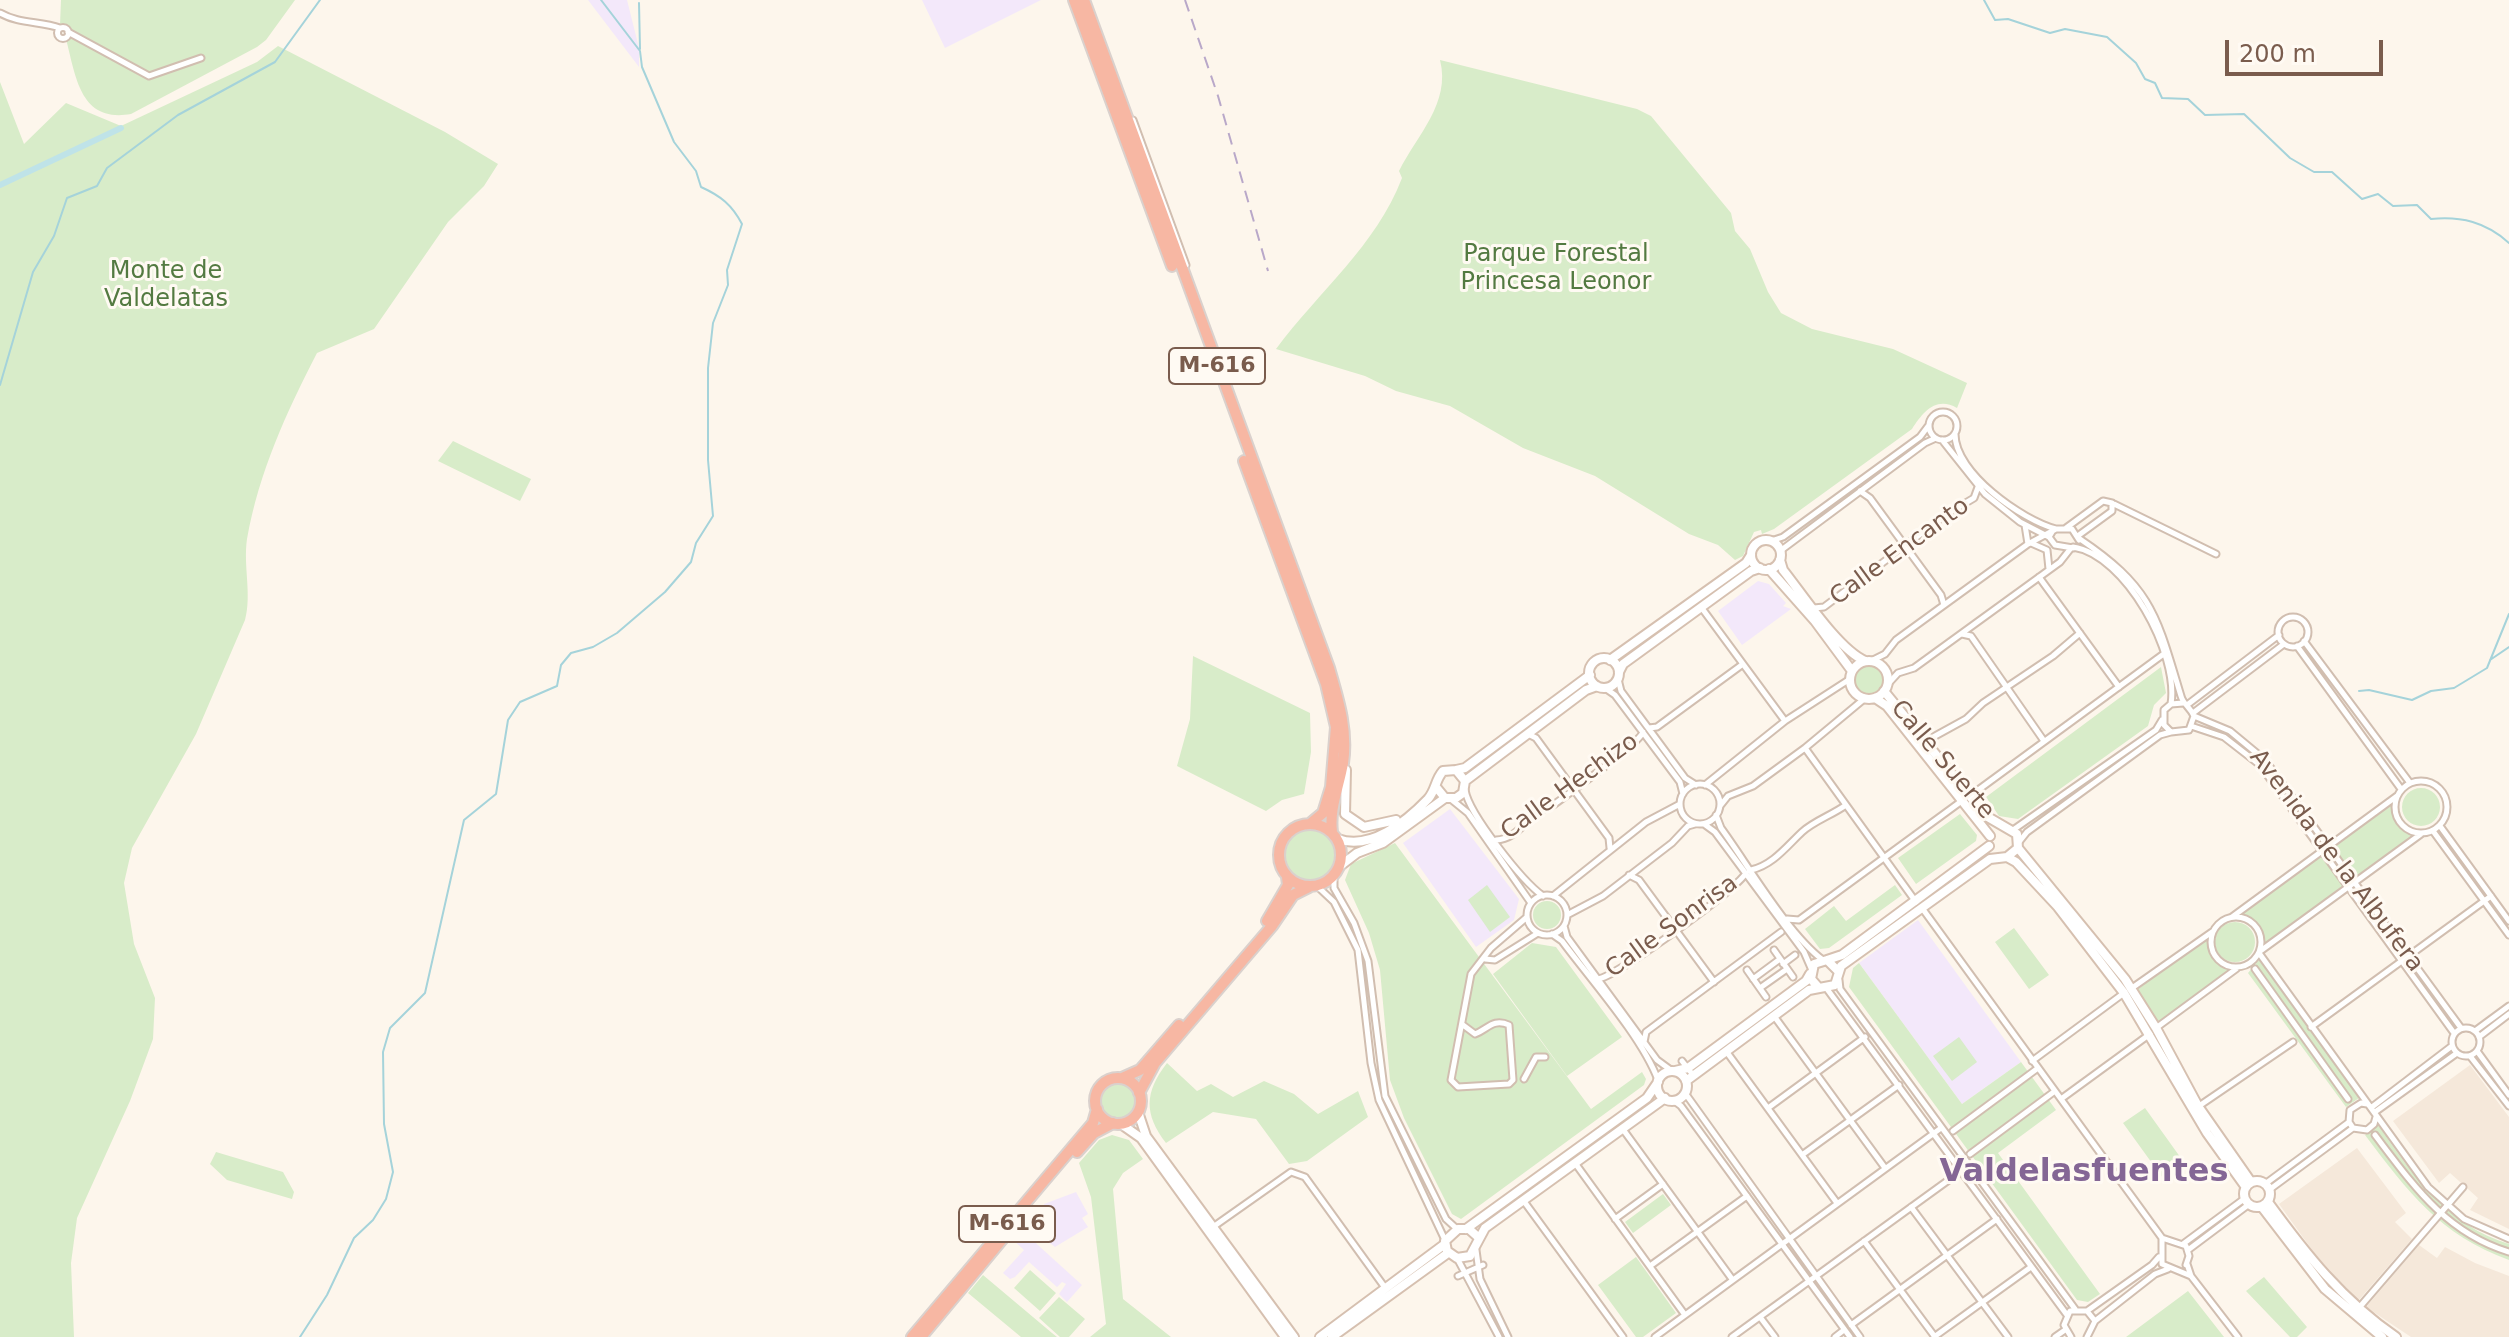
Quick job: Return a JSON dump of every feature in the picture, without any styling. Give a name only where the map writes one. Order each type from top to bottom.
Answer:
[{"type":"highway","name":"M-616","points":[[912,1337],[1093,1123],[1097,1109],[1096,1095],[1103,1084],[1140,1070],[1269,918],[1288,885],[1279,858],[1284,838],[1291,830],[1311,823],[1323,813],[1336,764],[1336,727],[1326,684],[1074,0]]},
{"type":"highway","name":"M-616","points":[[1084,0],[1329,668],[1344,733],[1343,762],[1331,818],[1340,866]]},
{"type":"highway","points":[[1311,823],[1335,836]]},
{"type":"highway","points":[[1138,1112],[1139,1093],[1155,1063],[1272,926],[1293,895],[1334,877],[1340,866]]},
{"type":"highway","points":[[1287,877],[1313,887]]},
{"type":"highway","points":[[1122,1078],[1139,1093]]},
{"type":"highway","points":[[1097,1109],[1117,1124]]},
{"type":"highway","name":"M-616","points":[[921,1337],[1094,1133],[1138,1112]]},
{"type":"main road","points":[[1335,836],[1350,844],[1366,842],[1406,816],[1428,799],[1443,771],[1465,768],[1590,675],[1597,660],[1610,660],[1742,566],[1757,543],[1771,541],[1780,556],[1783,570],[1852,653],[1884,669],[1886,688],[1875,698],[1864,699],[1851,688],[1851,675],[1826,633],[1751,555]]},
{"type":"main road","points":[[1340,866],[1357,853],[1383,843],[1448,798],[1460,796],[1465,785],[1527,733],[1586,690],[1601,687],[1618,675],[1623,664],[1751,571],[1764,569],[1780,556]]},
{"type":"main road","points":[[1610,660],[1618,675]]},
{"type":"main road","points":[[1851,675],[1868,661]]},
{"type":"main road","points":[[1590,675],[1601,687]]},
{"type":"main road","name":"Calle Suerte","points":[[1886,688],[1967,798],[1990,836]]},
{"type":"main road","name":"Calle Suerte","points":[[1875,698],[1887,706],[1967,798],[2001,827]]},
{"type":"main road","points":[[1344,733],[1348,750],[1345,814],[1364,827],[1385,825],[1406,816]]},
{"type":"main road","points":[[1456,770],[1465,785]]},
{"type":"main road","points":[[1436,787],[1448,798]]},
{"type":"main road","points":[[1332,1337],[1446,1246],[1462,1229],[1647,1098],[1658,1081],[1674,1071],[1687,1071],[1726,1050],[1774,1016],[1822,988],[1839,975],[1841,966],[1989,846],[1990,836],[2001,827],[2013,830],[2018,845],[2128,991],[2248,1184],[2246,1202],[2265,1204],[2323,1275],[2357,1310],[2396,1337]]},
{"type":"main road","points":[[1446,1246],[1457,1258],[1470,1256],[1476,1250],[1478,1237],[1485,1228],[1522,1199],[1621,1127],[1685,1093],[1687,1071],[1806,981],[1811,971],[1825,960],[1838,958],[2018,845]]},
{"type":"main road","points":[[1989,846],[2002,857],[2016,862],[2128,991]]},
{"type":"main road","points":[[1825,960],[1839,975]]},
{"type":"main road","points":[[1811,971],[1822,988]]},
{"type":"main road","points":[[2154,1031],[2200,1123],[2248,1184],[2267,1187],[2265,1204],[2318,1281],[2370,1332],[2382,1337]]},
{"type":"main road","points":[[1658,1081],[1669,1099]]},
{"type":"main road","points":[[1138,1112],[1146,1136],[1294,1337]]},
{"type":"main road","points":[[1117,1124],[1141,1138],[1285,1337]]},
{"type":"main road","points":[[1462,1229],[1478,1237]]},
{"type":"main road","points":[[1320,1337],[1446,1246]]},
{"type":"street","points":[[0,13],[12,20],[42,22],[60,28],[149,76],[201,58]]},
{"type":"street","points":[[1771,541],[1783,537],[1920,437],[1936,413],[1950,413],[1957,425],[1957,446],[1989,490],[2050,533],[2057,547],[2091,553],[2127,586],[2150,618],[2165,653],[2173,691],[2171,704]]},
{"type":"street","points":[[1929,425],[1978,487],[2025,525],[2050,533]]},
{"type":"street","points":[[1780,556],[1859,491],[1939,439],[1955,434]]},
{"type":"street","name":"Calle Encanto","points":[[1814,608],[1824,607],[1947,514],[1974,498],[1978,487]]},
{"type":"street","points":[[1859,491],[1870,498],[1941,595],[1944,605]]},
{"type":"street","points":[[1868,661],[1885,654],[1896,640],[2028,544],[2066,528],[2103,501],[2216,554]]},
{"type":"street","points":[[1886,688],[1898,673],[1914,668],[2048,570],[2080,537],[2112,511],[2114,504]]},
{"type":"street","points":[[2025,525],[2028,544]]},
{"type":"street","points":[[2066,528],[2119,568],[2155,614],[2168,645],[2185,704],[2193,714]]},
{"type":"street","points":[[2028,544],[2036,543],[2047,550],[2051,562],[2048,570]]},
{"type":"street","points":[[2039,577],[2119,687]]},
{"type":"street","points":[[1701,607],[1785,721]]},
{"type":"street","points":[[2018,845],[2027,832],[2160,735],[2171,732],[2180,734],[2191,726],[2193,714],[2284,644],[2297,646],[2304,641],[2307,627],[2296,618],[2282,621],[2279,635],[2284,644]]},
{"type":"street","points":[[1962,633],[1971,636],[2005,688],[2041,732],[2044,741]]},
{"type":"street","points":[[1925,742],[1966,719],[2080,633]]},
{"type":"street","points":[[2013,830],[2156,730],[2164,710],[2171,704],[2185,704],[2279,635]]},
{"type":"street","points":[[2304,641],[2410,783]]},
{"type":"street","points":[[2297,646],[2401,789]]},
{"type":"street","points":[[1785,921],[1799,920],[2165,653]]},
{"type":"street","name":"Calle Hechizo","points":[[1496,840],[1507,839],[1543,808],[1641,741],[1646,730],[1657,727],[1697,700],[1743,664]]},
{"type":"street","points":[[1618,675],[1621,691],[1680,782],[1683,794],[1680,804],[1687,819],[1695,824]]},
{"type":"street","points":[[1705,785],[1785,721],[1851,675]]},
{"type":"street","points":[[1601,687],[1615,695],[1685,778],[1716,792],[1720,806]]},
{"type":"street","points":[[1704,824],[1716,815],[1728,796],[1747,790],[1805,748],[1864,699]]},
{"type":"street","name":"Avenida de la Albufera","points":[[2193,714],[2230,731],[2252,747],[2328,846],[2454,1033]]},
{"type":"street","points":[[2162,720],[2171,732]]},
{"type":"street","name":"Avenida de la Albufera","points":[[2191,726],[2211,730],[2246,752],[2408,956],[2461,1028]]},
{"type":"street","points":[[1527,733],[1536,738],[1609,838],[1610,848]]},
{"type":"street","points":[[1805,748],[2162,1238],[2183,1244],[2188,1250],[2187,1264],[2191,1276],[2238,1337]]},
{"type":"street","points":[[2061,1099],[2238,968],[2249,964],[2259,953],[2421,834],[2440,826],[2447,809],[2442,792],[2427,782],[2410,783],[2397,796],[2395,814],[2398,822],[2421,834]]},
{"type":"street","points":[[1465,785],[1468,802],[1531,887],[1543,896]]},
{"type":"street","points":[[1683,794],[1696,785]]},
{"type":"street","points":[[2032,1061],[2397,796]]},
{"type":"street","points":[[1448,798],[1468,813],[1531,903]]},
{"type":"street","points":[[1553,896],[1610,848],[1646,822],[1680,804]]},
{"type":"street","name":"Calle Sonrisa","points":[[1598,979],[1632,962],[1719,900],[1748,872],[1760,868],[1794,843],[1801,833],[1846,805]]},
{"type":"street","points":[[1716,815],[1748,872]]},
{"type":"street","points":[[1567,915],[1603,896],[1672,843],[1688,826],[1704,824],[1715,832],[1785,921],[1811,971]]},
{"type":"street","points":[[2440,826],[2509,921]]},
{"type":"street","points":[[2433,831],[2509,935]]},
{"type":"street","points":[[1628,875],[1639,880],[1714,982]]},
{"type":"street","points":[[1334,877],[1334,888],[1354,923],[1368,961],[1385,1096],[1447,1220],[1462,1229]]},
{"type":"street","points":[[1313,887],[1334,902],[1358,950],[1371,1063],[1379,1100],[1440,1224],[1446,1246]]},
{"type":"street","points":[[1463,1025],[1475,1034],[1485,1026],[1501,1021],[1509,1025],[1513,1046],[1513,1080],[1509,1084],[1461,1089],[1451,1080],[1471,974],[1491,948],[1527,917],[1531,903],[1543,896],[1553,896],[1562,903],[1567,915],[1564,926],[1567,937],[1657,1060],[1674,1071]]},
{"type":"street","points":[[2311,1027],[2491,896]]},
{"type":"street","points":[[1527,917],[1538,933]]},
{"type":"street","points":[[2232,917],[2247,919],[2256,927],[2261,937],[2259,953],[2428,1187],[2464,1219],[2509,1239]]},
{"type":"street","points":[[1794,934],[1799,920]]},
{"type":"street","points":[[1644,1042],[1646,1032],[1781,932],[1785,921]]},
{"type":"street","points":[[1552,934],[1564,926]]},
{"type":"street","points":[[2213,931],[2211,946],[2215,957],[2223,964],[2238,968]]},
{"type":"street","points":[[1781,932],[1794,934],[1825,960]]},
{"type":"street","points":[[1485,959],[1495,960],[1531,934],[1552,934],[1562,941],[1652,1064],[1658,1081]]},
{"type":"street","points":[[1774,950],[1793,977]]},
{"type":"street","points":[[1760,988],[1795,955]]},
{"type":"street","points":[[1753,979],[1783,964]]},
{"type":"street","points":[[2255,969],[2348,1099]]},
{"type":"street","points":[[1747,970],[1766,997]]},
{"type":"street","points":[[1839,975],[1840,989],[1968,1166],[2075,1309],[2087,1311],[2095,1321]]},
{"type":"street","points":[[1822,988],[1865,1037],[2067,1315],[2065,1330],[2070,1337]]},
{"type":"street","points":[[2475,1031],[2509,1006]]},
{"type":"street","points":[[2479,1037],[2509,1014]]},
{"type":"street","points":[[1774,1016],[1885,1168]]},
{"type":"street","points":[[2373,1110],[2452,1046],[2454,1033],[2461,1028],[2475,1031],[2479,1037],[2477,1051],[2509,1095]]},
{"type":"street","points":[[1635,1030],[1646,1032]]},
{"type":"street","points":[[1768,1108],[1865,1037]]},
{"type":"street","points":[[2201,1107],[2290,1042]]},
{"type":"street","points":[[2452,1046],[2457,1053],[2470,1056],[2509,1106]]},
{"type":"street","points":[[1726,1050],[1837,1203]]},
{"type":"street","points":[[2470,1056],[2477,1051]]},
{"type":"street","points":[[2267,1187],[2349,1122],[2354,1106],[2373,1110],[2457,1053]]},
{"type":"street","points":[[1524,1079],[1536,1057],[1545,1057]]},
{"type":"street","points":[[1953,1131],[2038,1068]]},
{"type":"street","points":[[1802,1155],[1899,1085]]},
{"type":"street","points":[[1970,1154],[2055,1091]]},
{"type":"street","points":[[1685,1093],[1860,1337]]},
{"type":"street","points":[[1669,1099],[1681,1106],[1850,1337]]},
{"type":"street","points":[[2267,1187],[2353,1128],[2367,1130],[2374,1124],[2373,1110]]},
{"type":"street","points":[[2349,1122],[2353,1128]]},
{"type":"street","points":[[1621,1127],[1732,1279]]},
{"type":"street","points":[[1655,1337],[1941,1128]]},
{"type":"street","points":[[2375,1135],[2415,1190],[2439,1213],[2478,1240],[2509,1252]]},
{"type":"street","points":[[1574,1162],[1685,1315]]},
{"type":"street","points":[[1732,1337],[1968,1166]]},
{"type":"street","points":[[1213,1227],[1291,1172],[1305,1177],[1386,1289]]},
{"type":"street","points":[[1615,1219],[1663,1184]]},
{"type":"street","points":[[2357,1310],[2463,1187]]},
{"type":"street","points":[[1650,1266],[1747,1196]]},
{"type":"street","points":[[1522,1199],[1623,1337]]},
{"type":"street","points":[[2183,1244],[2246,1202]]},
{"type":"street","points":[[2188,1250],[2246,1202]]},
{"type":"street","points":[[1911,1207],[2008,1337]]},
{"type":"street","points":[[1440,1224],[1453,1215]]},
{"type":"street","points":[[1851,1325],[1997,1219]]},
{"type":"street","points":[[2087,1311],[2152,1265],[2159,1256],[2162,1238]]},
{"type":"street","points":[[1864,1241],[1935,1337],[2031,1267]]},
{"type":"street","points":[[2161,1248],[2172,1241]]},
{"type":"street","points":[[1476,1250],[1489,1300],[1508,1337]]},
{"type":"street","points":[[2159,1256],[2168,1269]]},
{"type":"street","points":[[1457,1258],[1499,1337]]},
{"type":"street","points":[[2178,1271],[2187,1264]]},
{"type":"street","points":[[1458,1276],[1480,1265]]},
{"type":"street","points":[[2087,1337],[2095,1321],[2155,1274],[2168,1269],[2191,1276]]},
{"type":"street","points":[[2067,1315],[2075,1309]]},
{"type":"street","points":[[1760,1317],[1775,1337]]},
{"type":"street","points":[[1835,1337],[1844,1330]]},
{"type":"street","points":[[2055,1337],[2065,1330]]},
{"type":"shaded area","points":[[588,0],[627,0],[639,48],[639,67]]},
{"type":"shaded area","points":[[922,0],[1041,0],[945,48]]},
{"type":"shaded area","points":[[1758,581],[1769,584],[1786,603],[1783,606],[1791,609],[1742,645],[1718,611]]},
{"type":"shaded area","points":[[1450,809],[1519,899],[1514,920],[1476,947],[1403,843]]},
{"type":"shaded area","points":[[1918,920],[2021,1062],[1962,1104],[1859,963]]},
{"type":"shaded area","points":[[2470,1065],[2509,1117],[2509,1229],[2470,1210],[2478,1198],[2450,1173],[2439,1183],[2393,1121]]},
{"type":"shaded area","points":[[2357,1148],[2406,1213],[2395,1222],[2412,1239],[2358,1301],[2315,1254],[2279,1204]]},
{"type":"shaded area","points":[[1076,1192],[1088,1214],[1082,1218],[1088,1227],[1055,1247],[1034,1231],[1040,1226],[1040,1217],[1047,1211],[1044,1204]]},
{"type":"shaded area","points":[[1028,1236],[1082,1285],[1067,1302],[1059,1294],[1066,1284],[1062,1282],[1057,1287],[1029,1262],[1015,1277],[1010,1279],[1003,1273],[1024,1250],[1013,1240],[1016,1237],[1022,1242]]},
{"type":"shaded area","points":[[2419,1245],[2437,1258],[2445,1247],[2509,1276],[2509,1337],[2411,1337],[2366,1307]]},
{"type":"green space","points":[[61,0],[295,0],[266,40],[257,47],[131,114],[114,115],[101,111],[83,94],[66,39],[72,33],[60,25]]},
{"type":"green space","name":"Monte de Valdelatas","points":[[278,46],[445,132],[498,164],[484,186],[448,222],[374,329],[317,353],[284,421],[266,467],[247,539],[248,600],[245,620],[196,734],[132,848],[124,883],[134,944],[155,998],[153,1039],[130,1101],[77,1218],[71,1263],[74,1337],[0,1337],[0,82],[24,144],[66,103],[121,126],[257,62]]},
{"type":"green space","name":"Parque Forestal Princesa Leonor","points":[[1440,60],[1637,109],[1651,116],[1731,213],[1735,231],[1750,249],[1768,292],[1781,313],[1812,329],[1893,349],[1967,383],[1957,408],[1943,404],[1931,408],[1912,429],[1774,529],[1762,534],[1761,530],[1754,532],[1743,556],[1735,560],[1718,545],[1689,534],[1595,476],[1523,448],[1450,406],[1396,391],[1365,376],[1276,349],[1362,247],[1391,202],[1402,178],[1399,171],[1437,105],[1442,76]]},
{"type":"green space","points":[[453,441],[531,479],[520,501],[438,461]]},
{"type":"green space","points":[[1193,656],[1310,713],[1311,752],[1304,794],[1282,800],[1266,811],[1177,766],[1190,719]]},
{"type":"green space","points":[[1869,665],[1879,670],[1884,680],[1879,690],[1869,695],[1859,690],[1854,680],[1859,670]]},
{"type":"green space","points":[[2161,667],[2166,693],[2154,705],[2148,726],[2018,819],[1999,816],[1986,797]]},
{"type":"green space","points":[[2421,788],[2435,793],[2440,807],[2435,821],[2421,826],[2407,821],[2402,807],[2407,793]]},
{"type":"green space","points":[[2393,802],[2397,822],[2417,835],[2355,879],[2333,846]]},
{"type":"green space","points":[[1960,814],[1977,835],[1976,841],[1916,884],[1898,858]]},
{"type":"green space","points":[[1310,828],[1329,836],[1337,855],[1329,874],[1310,882],[1291,874],[1283,855],[1291,836]]},
{"type":"green space","points":[[1395,843],[1591,1109],[1642,1072],[1646,1079],[1644,1085],[1461,1219],[1452,1214],[1404,1118],[1390,1080],[1380,970],[1369,933],[1345,880],[1351,864]]},
{"type":"green space","points":[[2322,854],[2346,887],[2263,947],[2258,926],[2239,914]]},
{"type":"green space","points":[[1487,885],[1510,917],[1490,932],[1468,900]]},
{"type":"green space","points":[[1895,885],[1902,895],[1829,948],[1820,949],[1805,929],[1834,906],[1846,921]]},
{"type":"green space","points":[[1547,901],[1557,905],[1561,915],[1557,925],[1547,929],[1537,925],[1533,915],[1537,905]]},
{"type":"green space","points":[[2235,922],[2249,928],[2255,942],[2249,956],[2235,962],[2221,956],[2215,942],[2221,928]]},
{"type":"green space","points":[[2014,928],[2049,975],[2029,989],[1995,942]]},
{"type":"green space","points":[[2208,936],[2213,959],[2232,969],[2158,1024],[2137,990]]},
{"type":"green space","points":[[1532,943],[1556,947],[1622,1037],[1567,1076],[1493,974]]},
{"type":"green space","points":[[2259,960],[2359,1098],[2346,1107],[2248,973]]},
{"type":"green space","points":[[1859,963],[1962,1104],[2021,1062],[2056,1110],[1998,1153],[2100,1294],[2088,1302],[2077,1300],[1849,987],[1853,968]]},
{"type":"green space","points":[[1959,1037],[1977,1062],[1952,1081],[1933,1056]]},
{"type":"green space","points":[[1167,1063],[1197,1091],[1211,1084],[1233,1097],[1264,1081],[1294,1094],[1318,1114],[1358,1091],[1368,1117],[1307,1161],[1289,1164],[1256,1119],[1213,1112],[1166,1143],[1154,1122],[1150,1103],[1154,1084]]},
{"type":"green space","points":[[1118,1082],[1131,1088],[1137,1101],[1131,1114],[1118,1120],[1105,1114],[1099,1101],[1105,1088]]},
{"type":"green space","points":[[2145,1108],[2183,1161],[2162,1177],[2123,1123]]},
{"type":"green space","points":[[2378,1125],[2419,1180],[2449,1211],[2487,1236],[2509,1244],[2509,1260],[2463,1238],[2427,1210],[2365,1135]]},
{"type":"green space","points":[[1112,1135],[1129,1140],[1143,1159],[1123,1173],[1113,1189],[1123,1299],[1171,1337],[1090,1337],[1106,1324],[1091,1197],[1079,1163],[1099,1140]]},
{"type":"green space","points":[[216,1152],[283,1172],[294,1192],[292,1199],[227,1180],[210,1164]]},
{"type":"green space","points":[[1663,1194],[1671,1205],[1633,1233],[1625,1222]]},
{"type":"green space","points":[[1636,1257],[1676,1313],[1643,1337],[1636,1337],[1598,1285]]},
{"type":"green space","points":[[1030,1270],[1056,1293],[1040,1311],[1014,1288]]},
{"type":"green space","points":[[983,1275],[1057,1337],[1021,1337],[968,1293]]},
{"type":"green space","points":[[2264,1277],[2307,1327],[2297,1337],[2290,1337],[2246,1291]]},
{"type":"green space","points":[[2188,1291],[2224,1337],[2126,1337]]},
{"type":"green space","points":[[1059,1297],[1085,1319],[1069,1337],[1060,1337],[1039,1318]]},
{"type":"waterway","points":[[0,385],[33,272],[54,236],[67,198],[97,186],[107,168],[178,115],[275,62],[320,0]]},
{"type":"waterway","points":[[300,1337],[327,1295],[354,1238],[373,1220],[386,1199],[393,1172],[384,1124],[383,1052],[390,1028],[425,993],[464,820],[496,794],[508,720],[520,702],[557,686],[561,665],[571,653],[593,647],[617,633],[665,592],[691,562],[696,543],[713,516],[708,460],[708,368],[713,323],[728,285],[727,270],[742,224],[725,202],[701,187],[696,171],[674,142],[642,67],[640,51],[601,0]]},
{"type":"waterway","points":[[1984,0],[1995,20],[2008,19],[2050,33],[2065,29],[2107,37],[2136,63],[2145,79],[2155,83],[2162,98],[2188,99],[2205,115],[2244,114],[2290,158],[2314,172],[2332,172],[2362,199],[2378,194],[2393,206],[2417,205],[2431,219],[2473,222],[2509,243]]},
{"type":"waterway","points":[[639,3],[640,49]]},
{"type":"waterway","points":[[0,185],[121,128]]},
{"type":"waterway","points":[[2359,691],[2369,690],[2412,700],[2431,691],[2454,688],[2487,668],[2509,614]]},
{"type":"waterway","points":[[2490,660],[2509,647]]},
{"type":"railway","points":[[1185,0],[1218,96],[1268,271]]},
{"type":"district","name":"Valdelasfuentes","points":[[2084,1173]]}]
